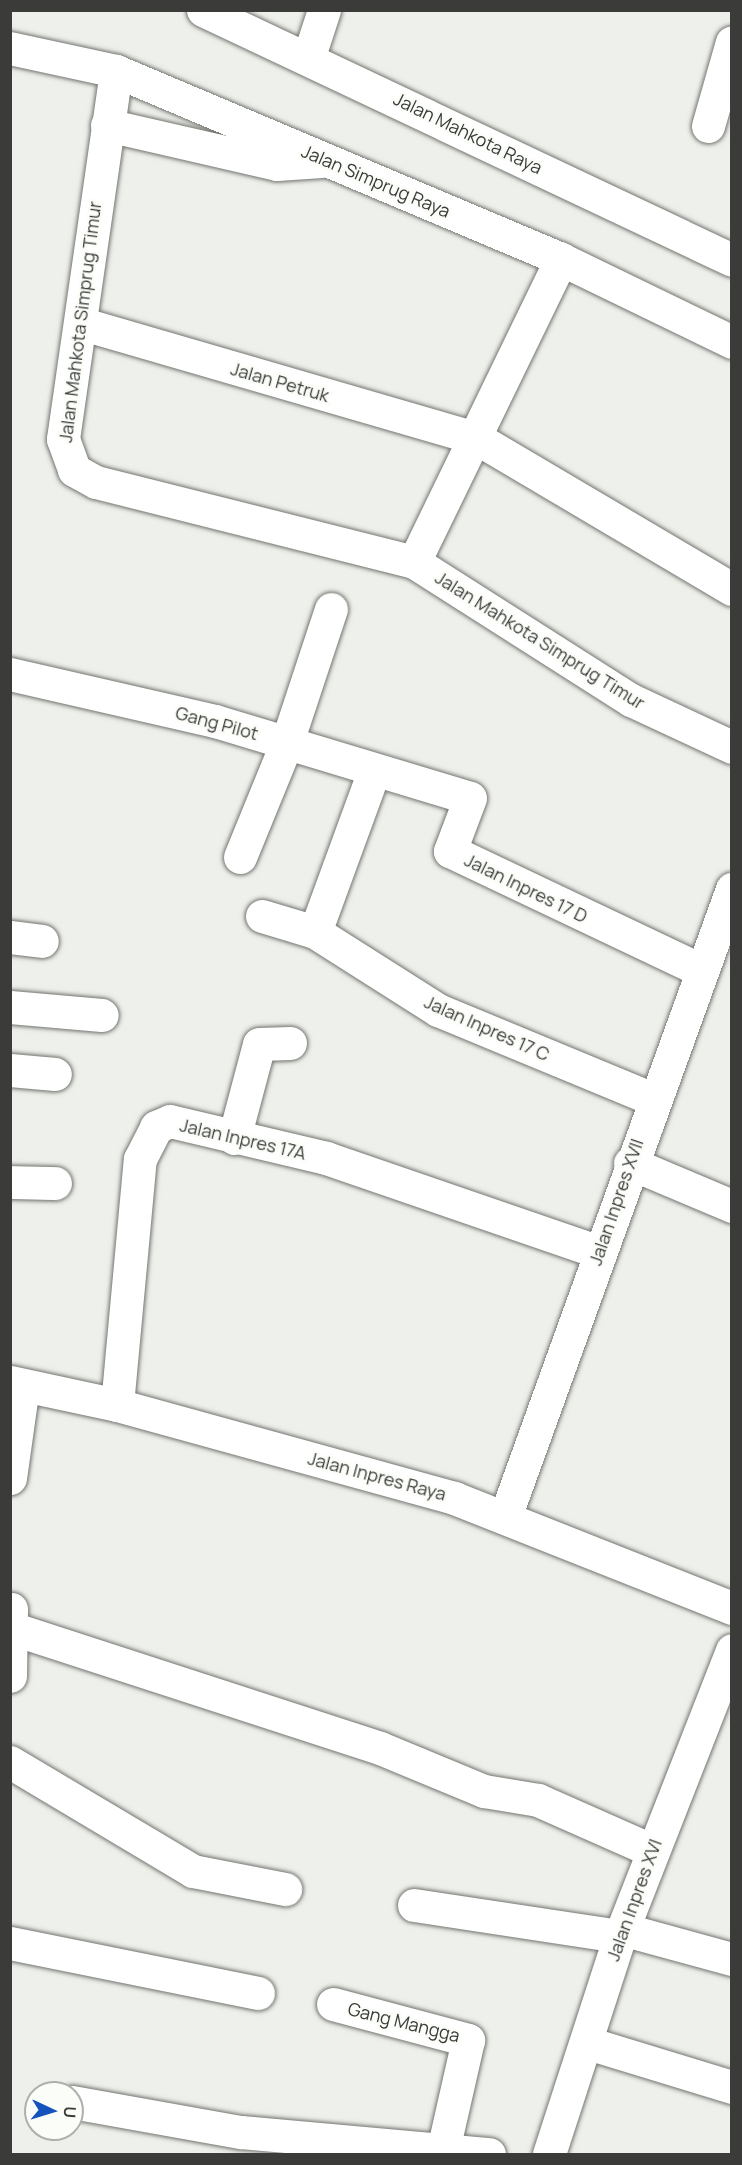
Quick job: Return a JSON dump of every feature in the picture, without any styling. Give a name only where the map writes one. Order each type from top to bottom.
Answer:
[{"type":"street","name":"Jalan Mahkota Raya","points":[[203,10],[309,56],[732,260]]},
{"type":"street","points":[[309,56],[324,10]]},
{"type":"street","points":[[708,126],[732,42]]},
{"type":"street","name":"Jalan Simprug Raya","points":[[10,48],[59,55],[116,72],[561,259],[732,342]]},
{"type":"street","name":"Jalan Mahkota Simprug Timur","points":[[116,72],[89,237],[83,324],[63,440],[66,456],[79,474],[414,562],[631,700],[732,747]]},
{"type":"street","points":[[107,125],[277,164],[328,160]]},
{"type":"street","name":"Jalan Mahkota Simprug Timur","points":[[414,562],[478,439],[561,259]]},
{"type":"street","name":"Jalan Petruk","points":[[83,324],[478,439]]},
{"type":"street","points":[[478,439],[732,589]]},
{"type":"street","points":[[240,857],[287,742],[331,609]]},
{"type":"street","name":"Gang Pilot","points":[[10,674],[287,742],[420,787]]},
{"type":"street","points":[[315,932],[374,771]]},
{"type":"street","name":"Jalan Inpres 17 D","points":[[420,787],[470,798],[450,852],[701,970]]},
{"type":"street","name":"Jalan Inpres XVII","points":[[505,1517],[653,1099],[732,889]]},
{"type":"street","name":"Jalan Inpres 17 C","points":[[262,916],[315,932],[438,1010],[653,1099]]},
{"type":"street","points":[[10,937],[42,941]]},
{"type":"street","points":[[10,1007],[102,1016]]},
{"type":"street","points":[[234,1138],[259,1044],[290,1043]]},
{"type":"street","points":[[10,1070],[55,1074]]},
{"type":"street","name":"Jalan Inpres 17A","points":[[117,1405],[140,1159],[147,1140],[156,1127],[170,1121],[326,1158],[598,1252]]},
{"type":"street","points":[[630,1163],[732,1206]]},
{"type":"street","points":[[10,1182],[56,1184]]},
{"type":"street","points":[[10,1478],[17,1384]]},
{"type":"street","name":"Jalan Inpres Raya","points":[[17,1384],[117,1405],[505,1517],[732,1608]]},
{"type":"street","points":[[10,1676],[12,1618],[380,1748],[484,1791],[538,1800],[651,1850]]},
{"type":"street","name":"Jalan Inpres XVI","points":[[549,2154],[588,2043],[621,1932],[651,1850],[732,1650]]},
{"type":"street","points":[[10,1762],[193,1871],[285,1889]]},
{"type":"street","points":[[414,1905],[621,1932],[732,1959]]},
{"type":"street","points":[[10,1943],[258,1993]]},
{"type":"street","name":"Gang Mangga","points":[[333,2004],[468,2040],[442,2150]]},
{"type":"street","points":[[588,2043],[732,2087]]},
{"type":"street","points":[[84,2105],[238,2143],[442,2150],[489,2154]]}]
